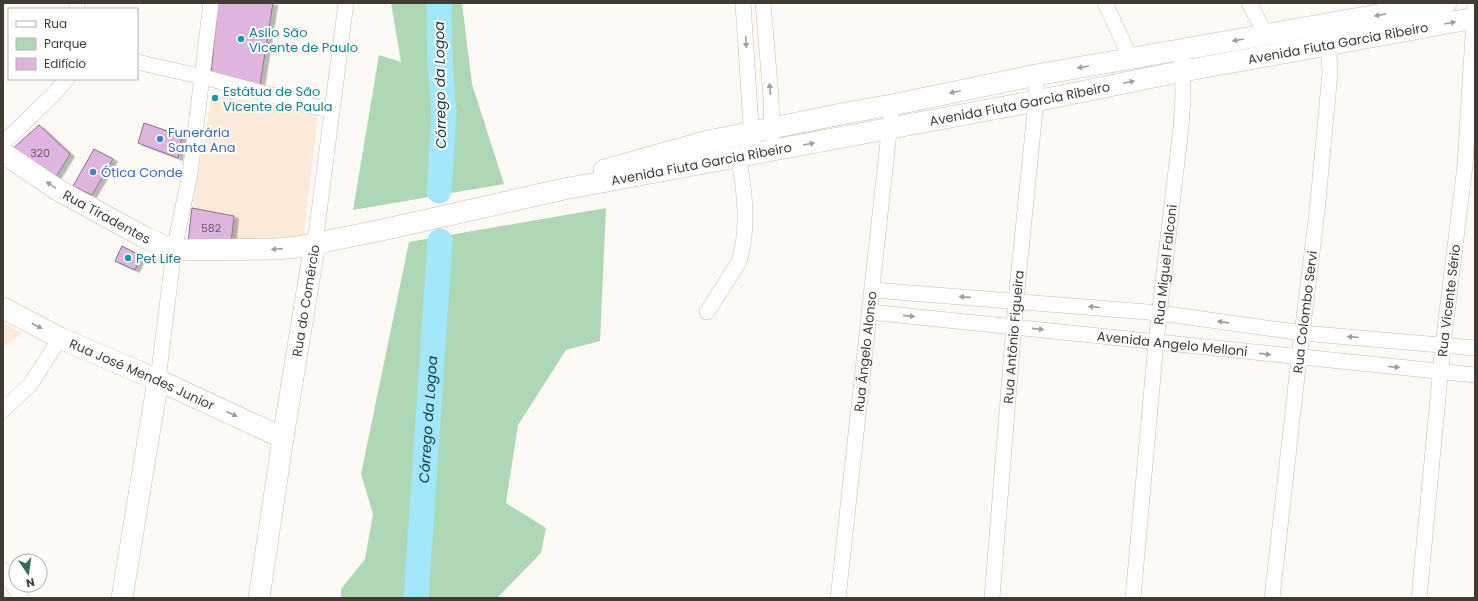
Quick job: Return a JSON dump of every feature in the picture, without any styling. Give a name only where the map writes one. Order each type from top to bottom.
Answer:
[{"type":"main road","name":"Avenida Fiuta Garcia Ribeiro","points":[[315,243],[448,216],[564,189],[586,176],[601,170],[706,152],[755,154],[1036,101],[1183,71],[1328,35],[1400,7],[1446,3]]},
{"type":"main road","name":"Avenida Fiuta Garcia Ribeiro","points":[[706,152],[751,132],[892,106],[1036,75],[1266,35],[1328,35],[1475,18]]},
{"type":"main road","name":"Rua Tiradentes","points":[[3,153],[58,190],[144,237],[174,250],[277,249],[315,243]]},
{"type":"main road","name":"Rua do Comércio","points":[[259,598],[283,438],[315,243]]},
{"type":"main road","name":"Rua José Mendes Junior","points":[[3,308],[60,338],[158,380],[283,438]]},
{"type":"main road","points":[[122,598],[158,380]]},
{"type":"street","points":[[158,380],[174,250],[190,174],[211,3]]},
{"type":"street","name":"Rua do Comércio","points":[[315,243],[346,3]]},
{"type":"street","points":[[743,3],[751,132],[755,154]]},
{"type":"street","points":[[706,312],[736,267],[742,253],[744,203],[755,154],[771,128],[767,40],[763,3]]},
{"type":"street","points":[[1104,3],[1131,59]]},
{"type":"street","points":[[1249,3],[1266,35]]},
{"type":"street","name":"Rua Vicente Sério","points":[[1419,598],[1443,345],[1465,165],[1475,3]]},
{"type":"street","name":"Rua Colombo Servi","points":[[1272,598],[1318,197],[1330,73],[1328,35]]},
{"type":"street","name":"Rua Miguel Falconi","points":[[1133,598],[1156,342],[1181,127],[1183,71],[1181,50]]},
{"type":"street","points":[[138,62],[203,77],[332,111]]},
{"type":"street","name":"Rua Antônio Figueira","points":[[992,598],[1016,300],[1036,101],[1036,75]]},
{"type":"street","points":[[3,143],[53,95],[66,80]]},
{"type":"street","name":"Rua Ângelo Alonso","points":[[838,598],[870,312],[888,129],[892,106]]},
{"type":"street","name":"Avenida Angelo Melloni","points":[[872,290],[1016,300],[1160,313],[1302,333],[1475,348]]},
{"type":"street","name":"Avenida Angelo Melloni","points":[[870,312],[1299,358],[1475,375]]},
{"type":"street","points":[[3,410],[30,385],[60,338]]},
{"type":"street","points":[[3,570],[21,598]]},
{"type":"shaded area","points":[[212,95],[318,112],[303,243],[231,244],[192,208]]},
{"type":"shaded area","points":[[3,323],[22,333],[3,348]]},
{"type":"green space","points":[[391,3],[462,3],[472,84],[504,184],[353,210],[379,55],[401,62]]},
{"type":"green space","points":[[606,208],[600,341],[566,350],[518,425],[506,503],[546,528],[541,553],[497,598],[341,598],[341,589],[365,559],[373,514],[361,474],[409,242]]},
{"type":"building","name":"Asilo São Vicente de Paulo","points":[[218,3],[273,3],[260,85],[211,74]]},
{"type":"building","name":"Funerária Santa Ana","points":[[144,123],[182,136],[178,158],[138,143]]},
{"type":"building","points":[[39,125],[70,154],[55,179],[10,151]]},
{"type":"building","name":"Ótica Conde","points":[[94,149],[113,159],[92,195],[73,186]]},
{"type":"building","points":[[192,208],[234,216],[231,244],[188,241]]},
{"type":"building","name":"Pet Life","points":[[122,246],[141,256],[135,270],[115,261]]},
{"type":"waterway","name":"Córrego da Logoa","points":[[439,3],[440,63],[444,113],[439,191]]},
{"type":"waterway","name":"Córrego da Logoa","points":[[416,598],[440,241]]},
{"type":"place","name":"Asilo São Vicente de Paulo","points":[[241,39]]},
{"type":"place","name":"Estátua de São Vicente de Paula","points":[[215,98]]},
{"type":"place","name":"Funerária Santa Ana","points":[[160,139]]},
{"type":"place","name":"Ótica Conde","points":[[93,172]]},
{"type":"place","name":"Pet Life","points":[[128,258]]}]
